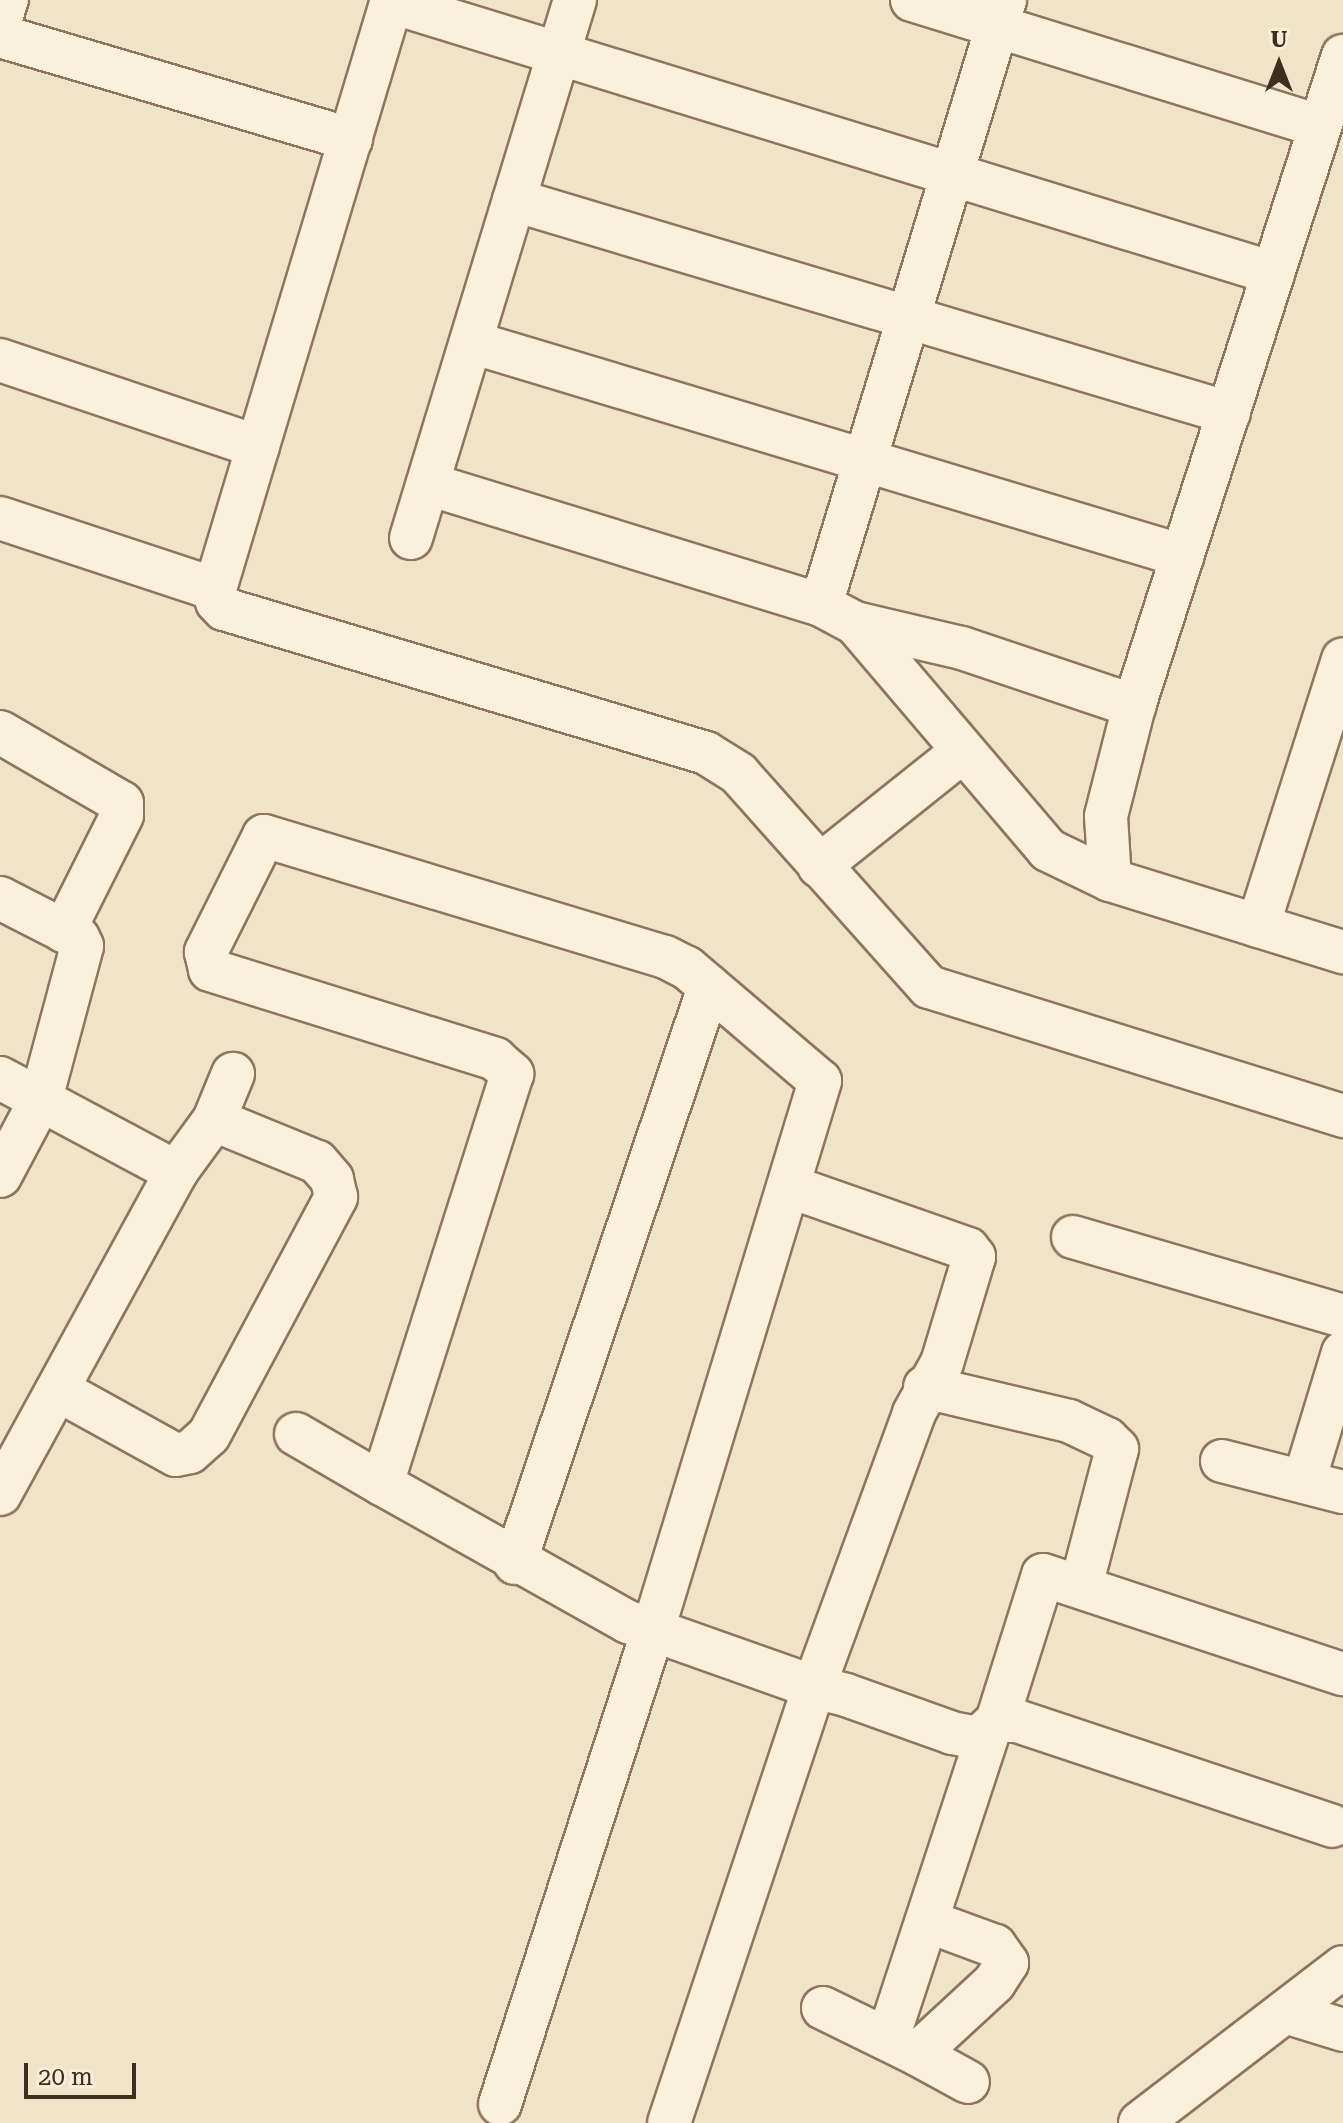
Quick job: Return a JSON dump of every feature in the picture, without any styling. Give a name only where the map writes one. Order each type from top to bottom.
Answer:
[{"type":"street","points":[[0,21],[7,0]]},
{"type":"street","points":[[411,538],[575,0]]},
{"type":"street","points":[[912,0],[1001,13],[1320,126]]},
{"type":"street","points":[[1273,273],[391,1],[215,589],[224,609],[706,753],[739,774],[929,987],[1343,1116]]},
{"type":"street","points":[[838,614],[865,460],[1001,13]]},
{"type":"street","points":[[0,36],[351,139]]},
{"type":"street","points":[[1110,880],[1106,816],[1134,706],[1343,56]]},
{"type":"street","points":[[514,200],[1229,413]]},
{"type":"street","points":[[471,342],[1183,556]]},
{"type":"street","points":[[0,360],[258,447]]},
{"type":"street","points":[[428,484],[838,614],[962,648],[1134,706]]},
{"type":"street","points":[[0,518],[215,589]]},
{"type":"street","points":[[838,614],[1048,850],[1110,880],[1343,952]]},
{"type":"street","points":[[1258,926],[1340,680]]},
{"type":"street","points":[[0,732],[122,803],[122,815],[64,931]]},
{"type":"street","points":[[819,866],[962,752]]},
{"type":"street","points":[[382,1484],[512,1074],[495,1059],[210,970],[206,952],[258,843],[272,834],[665,957],[709,987],[820,1081],[791,1187],[653,1630],[500,2104]]},
{"type":"street","points":[[0,898],[78,938],[82,954],[41,1099],[0,1176]]},
{"type":"street","points":[[515,1563],[709,987]]},
{"type":"street","points":[[0,1494],[60,1391],[176,1172],[214,1120],[233,1074]]},
{"type":"street","points":[[0,1078],[176,1172]]},
{"type":"street","points":[[60,1391],[176,1455],[190,1452],[209,1435],[336,1197],[332,1179],[317,1162],[214,1120]]},
{"type":"street","points":[[669,2123],[814,1687],[925,1387],[942,1363],[974,1257],[968,1249],[791,1187]]},
{"type":"street","points":[[1073,1237],[1343,1316]]},
{"type":"street","points":[[1304,1481],[1343,1353]]},
{"type":"street","points":[[925,1387],[1069,1421],[1107,1439],[1117,1449],[1081,1586]]},
{"type":"street","points":[[296,1434],[515,1563],[653,1630],[952,1733],[978,1738],[993,1726],[1017,1721],[1332,1826]]},
{"type":"street","points":[[1222,1461],[1343,1492]]},
{"type":"street","points":[[902,2046],[927,1921],[1043,1575],[1343,1674]]},
{"type":"street","points":[[902,2046],[994,1983],[1007,1963],[995,1946],[927,1921]]},
{"type":"street","points":[[1143,2123],[1343,1967]]},
{"type":"street","points":[[823,2008],[968,2082]]},
{"type":"street","points":[[1285,2012],[1343,2030]]}]
